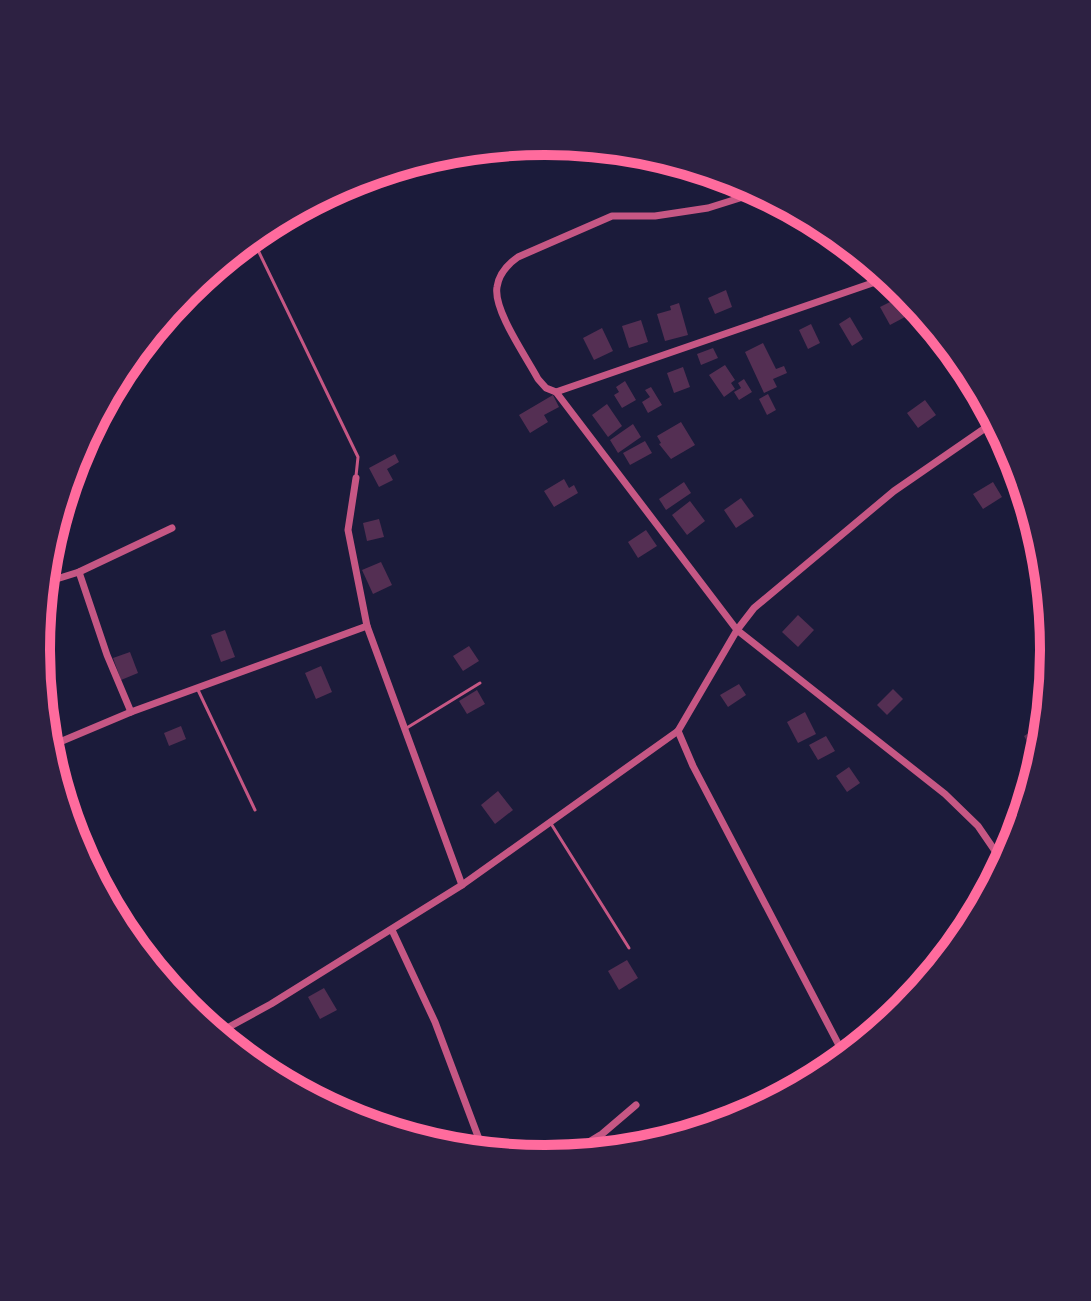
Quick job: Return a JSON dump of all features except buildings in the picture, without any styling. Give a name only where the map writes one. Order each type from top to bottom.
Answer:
[{"type":"street","points":[[744,197],[708,208],[655,216],[612,216],[518,257],[502,272],[496,289],[500,307],[538,379],[546,388],[556,392],[737,630],[945,794],[978,826],[997,854]]},
{"type":"street","points":[[556,392],[876,282]]},
{"type":"street","points":[[226,1029],[462,885],[678,731],[737,630],[754,608],[894,491],[988,426]]},
{"type":"street","points":[[356,478],[348,530],[367,626],[462,885]]},
{"type":"street","points":[[55,579],[79,572],[172,528]]},
{"type":"street","points":[[79,572],[107,655],[131,712]]},
{"type":"street","points":[[59,742],[131,712],[367,626]]},
{"type":"street","points":[[678,731],[700,780],[841,1048]]},
{"type":"street","points":[[392,930],[435,1022],[480,1142]]},
{"type":"street","points":[[585,1144],[636,1105]]},
{"type":"lane","points":[[257,248],[358,457],[356,478]]},
{"type":"lane","points":[[404,729],[480,683]]},
{"type":"lane","points":[[197,688],[255,810]]},
{"type":"lane","points":[[550,822],[629,948]]}]
